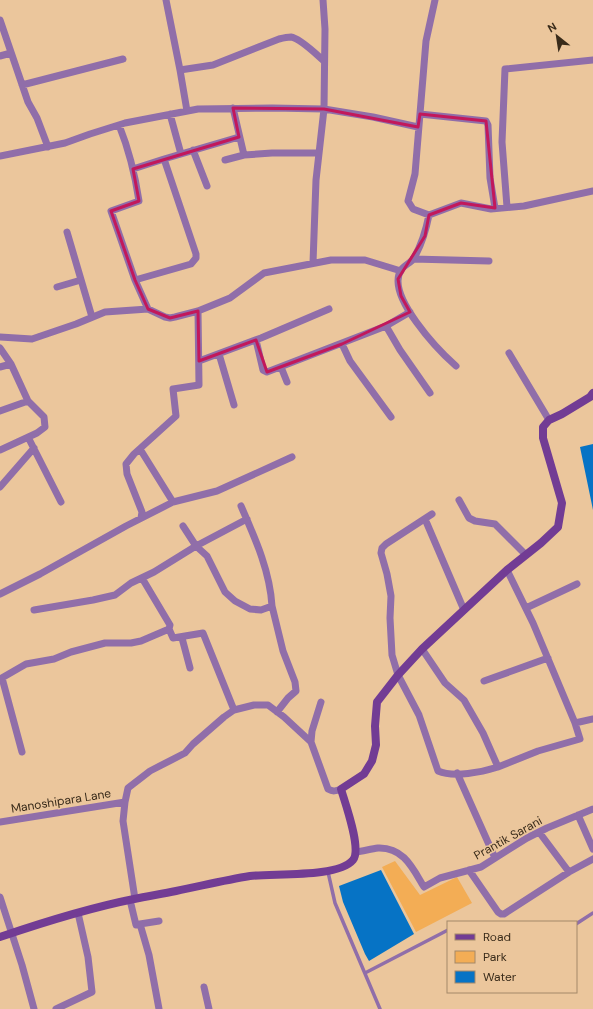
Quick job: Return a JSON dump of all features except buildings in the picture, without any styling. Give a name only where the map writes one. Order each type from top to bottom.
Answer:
[{"type":"street","points":[[166,0],[187,111]]},
{"type":"street","points":[[313,263],[316,180],[324,109],[325,29],[323,0]]},
{"type":"street","points":[[435,0],[426,41],[424,84],[418,127],[415,174],[408,201],[413,209],[429,215],[461,204],[501,208],[524,206],[593,191]]},
{"type":"street","points":[[0,20],[28,102],[37,118],[48,147]]},
{"type":"street","points":[[180,70],[213,66],[288,37],[293,37],[299,40],[324,61]]},
{"type":"street","points":[[0,56],[11,53]]},
{"type":"street","points":[[22,84],[123,59]]},
{"type":"street","points":[[501,208],[505,69],[593,60]]},
{"type":"street","points":[[233,108],[244,155]]},
{"type":"street","points":[[0,156],[65,143],[119,125],[198,109],[324,109],[373,117],[418,127]]},
{"type":"street","points":[[170,114],[181,154]]},
{"type":"street","points":[[420,114],[486,121],[488,124],[490,178],[501,208]]},
{"type":"street","points":[[119,125],[127,145],[139,201],[111,211],[135,280],[148,309]]},
{"type":"street","points":[[133,169],[164,158],[239,137]]},
{"type":"street","points":[[193,150],[207,186]]},
{"type":"street","points":[[225,160],[244,155],[272,153],[319,153]]},
{"type":"street","points":[[135,280],[191,264],[196,258],[196,254],[164,158]]},
{"type":"street","points":[[429,215],[425,236],[413,259],[401,271],[398,279],[401,296],[410,312],[441,353],[456,366]]},
{"type":"street","points":[[67,232],[92,317]]},
{"type":"street","points":[[413,259],[489,261]]},
{"type":"street","points":[[0,337],[32,339],[76,324],[104,312],[148,309],[170,318],[198,311],[230,298],[264,273],[331,260],[365,260],[401,271]]},
{"type":"street","points":[[57,287],[81,280]]},
{"type":"street","points":[[199,361],[256,340],[329,309]]},
{"type":"street","points":[[141,518],[142,512],[127,474],[126,464],[134,454],[176,416],[173,389],[199,385],[198,311]]},
{"type":"street","points":[[256,340],[263,370],[267,372],[386,326],[410,312]]},
{"type":"street","points":[[386,326],[400,350],[430,393]]},
{"type":"street","points":[[342,344],[350,361],[391,417]]},
{"type":"street","points":[[0,348],[10,364],[28,401],[44,417],[46,427],[28,438],[0,450]]},
{"type":"street","points":[[509,353],[549,420]]},
{"type":"street","points":[[219,354],[234,405]]},
{"type":"street","points":[[0,367],[10,364]]},
{"type":"street","points":[[281,367],[287,382]]},
{"type":"street","points":[[0,937],[78,913],[132,899],[251,876],[328,872],[350,863],[354,859],[356,852],[352,826],[341,789],[364,774],[372,761],[376,745],[375,726],[377,702],[398,675],[422,649],[507,570],[541,543],[558,527],[562,503],[543,438],[543,427],[549,420],[590,397],[593,393]]},
{"type":"street","points":[[0,411],[28,401]]},
{"type":"street","points":[[28,438],[61,502]]},
{"type":"street","points":[[0,487],[34,448]]},
{"type":"street","points":[[140,449],[173,502]]},
{"type":"street","points":[[0,594],[173,502],[218,491],[292,457]]},
{"type":"street","points":[[460,500],[469,518],[475,521],[496,524],[526,554]]},
{"type":"street","points":[[241,506],[258,545],[266,571],[271,593],[272,606],[284,651],[295,682],[296,691],[288,698],[277,712]]},
{"type":"street","points":[[432,514],[386,544],[382,548],[381,553],[391,596],[390,618],[392,655],[398,675],[419,715],[438,771],[443,773],[477,773],[580,739],[575,723],[548,658],[507,570]]},
{"type":"street","points":[[34,610],[115,595],[131,583],[154,572],[196,546],[247,519]]},
{"type":"street","points":[[425,519],[464,610]]},
{"type":"street","points":[[182,526],[196,546],[207,556],[225,592],[235,601],[250,609],[261,610],[272,606]]},
{"type":"street","points":[[142,578],[170,625],[169,629],[173,638],[182,638],[203,633],[234,710]]},
{"type":"street","points":[[526,608],[577,584]]},
{"type":"street","points":[[22,752],[1,678],[26,664],[54,659],[71,652],[105,643],[131,643],[141,641],[169,629]]},
{"type":"street","points":[[182,638],[190,668]]},
{"type":"street","points":[[422,649],[445,683],[464,700],[498,766]]},
{"type":"street","points":[[484,681],[548,658]]},
{"type":"street","points":[[311,742],[312,731],[321,702]]},
{"type":"street","name":"Manoshipara Lane","points":[[140,924],[136,925],[123,821],[128,788],[150,771],[185,753],[193,744],[234,710],[254,705],[268,705],[311,742],[328,789],[331,791],[341,789]]},
{"type":"street","points":[[575,723],[593,719]]},
{"type":"street","points":[[457,773],[495,858]]},
{"type":"street","name":"Manoshipara Lane","points":[[0,822],[125,802]]},
{"type":"street","name":"Prantik Sarani","points":[[356,852],[379,848],[394,850],[409,862],[424,887],[440,878],[481,867],[539,832],[593,809]]},
{"type":"street","points":[[578,815],[593,849]]},
{"type":"street","points":[[539,832],[569,872]]},
{"type":"street","points":[[469,870],[498,912],[504,914],[593,858]]},
{"type":"street","points":[[0,897],[34,1009]]},
{"type":"street","points":[[56,1009],[92,992],[88,957],[78,913]]},
{"type":"street","points":[[159,921],[140,924],[149,955],[159,1009]]},
{"type":"street","points":[[204,987],[210,1009]]},
{"type":"lane","points":[[328,872],[335,903],[380,1009]]},
{"type":"lane","points":[[577,923],[593,913]]},
{"type":"lane","points":[[365,973],[447,931]]},
{"type":"highlighted area","points":[[233,108],[324,109],[418,127],[420,114],[486,121],[495,208],[461,203],[429,215],[425,236],[398,279],[401,296],[410,312],[342,344],[267,372],[256,340],[199,361],[198,311],[170,318],[148,309],[135,280],[111,211],[139,201],[133,169],[239,137]]},
{"type":"green space","points":[[395,861],[420,895],[457,877],[472,903],[416,932],[382,867]]},
{"type":"water","points":[[593,444],[593,510],[580,447]]},
{"type":"water","points":[[381,870],[414,934],[369,961],[343,902],[339,886]]}]
